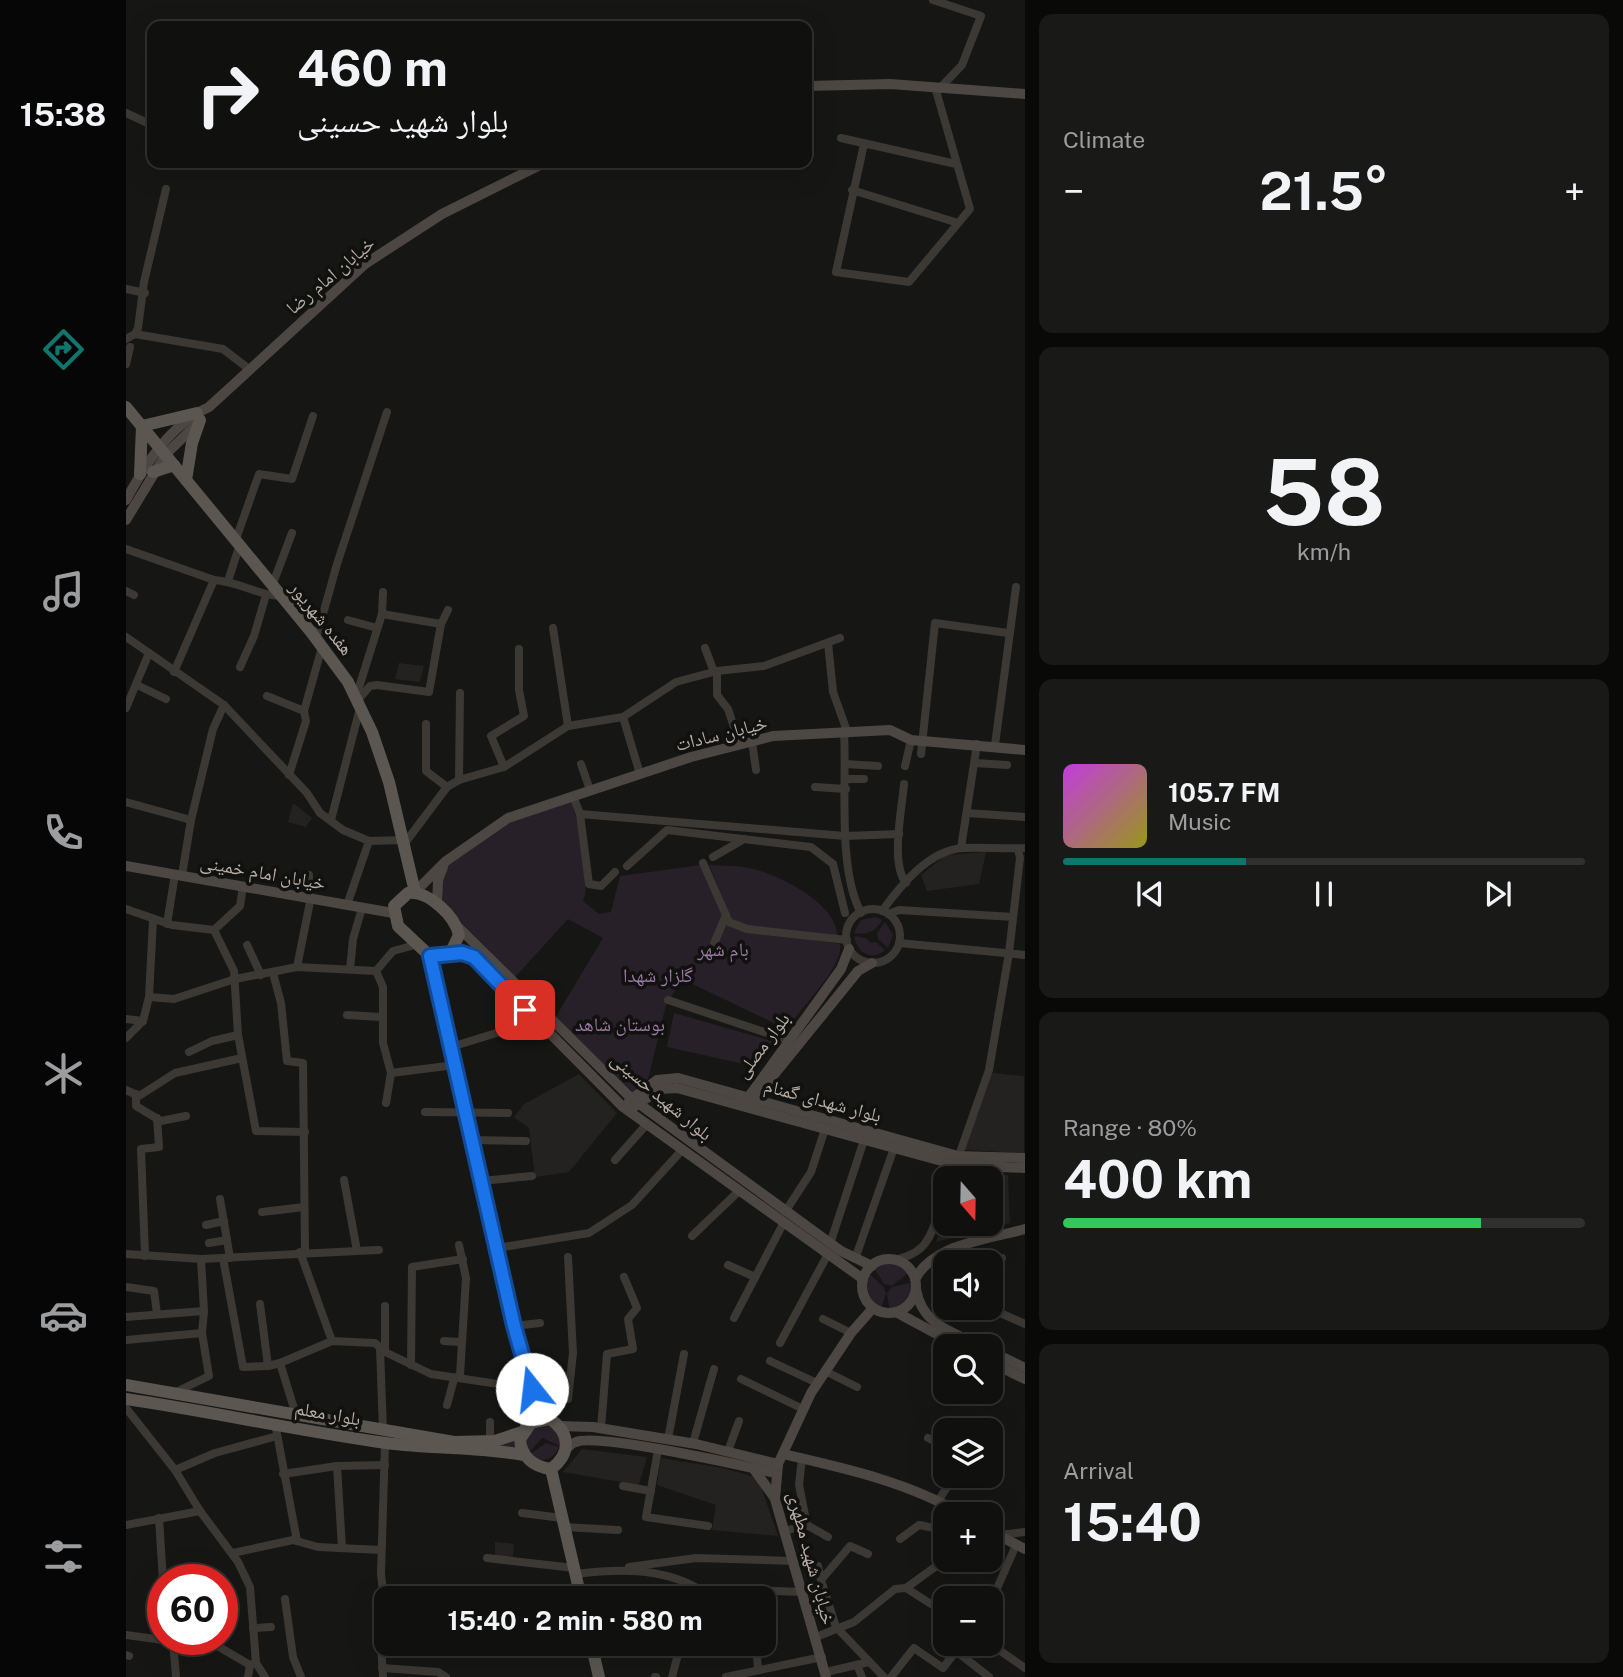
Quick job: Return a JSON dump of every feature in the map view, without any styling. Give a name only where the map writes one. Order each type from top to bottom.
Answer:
[{"type":"main road","name":"هفده شهریور","points":[[126,407],[238,542],[272,592],[319,643],[358,701],[389,782],[415,891]]},
{"type":"main road","points":[[147,472],[142,426],[199,416],[186,480]]},
{"type":"main road","points":[[147,472],[167,455]]},
{"type":"main road","points":[[430,956],[450,954],[458,943],[454,923],[428,896],[415,891],[397,900],[393,913],[398,926],[415,945],[430,956],[514,1326],[535,1394],[555,1422],[567,1448],[565,1455],[551,1469]]},
{"type":"main road","name":"بلوار معلم","points":[[126,1385],[296,1415],[384,1437],[453,1450],[495,1450],[524,1455]]},
{"type":"main road","points":[[535,1394],[521,1445],[524,1455],[541,1468],[551,1469]]},
{"type":"main road","name":"بلوار معلم","points":[[126,1399],[276,1430],[454,1442],[490,1441],[524,1430]]},
{"type":"main road","points":[[524,1430],[537,1421],[555,1422]]},
{"type":"main road","points":[[551,1469],[578,1586]]},
{"type":"main road","points":[[594,1656],[599,1677]]},
{"type":"street","points":[[933,0],[981,16],[962,65],[938,88]]},
{"type":"street","points":[[812,86],[890,83],[1024,94]]},
{"type":"street","points":[[864,144],[836,272],[909,282],[970,209],[938,88]]},
{"type":"street","points":[[126,113],[147,122]]},
{"type":"street","points":[[841,138],[956,164]]},
{"type":"street","name":"خیابان امام رضا","points":[[147,472],[167,455],[199,416],[248,369],[365,264],[442,214],[534,168]]},
{"type":"street","points":[[126,364],[128,343],[135,334],[166,189]]},
{"type":"street","points":[[852,190],[958,223]]},
{"type":"street","points":[[126,289],[145,292]]},
{"type":"street","points":[[135,334],[222,349],[248,369]]},
{"type":"street","points":[[289,775],[306,721],[304,711],[337,564],[387,412]]},
{"type":"street","points":[[229,581],[259,474],[292,480],[313,416]]},
{"type":"street","points":[[126,500],[147,472]]},
{"type":"street","points":[[126,520],[147,472]]},
{"type":"street","points":[[240,667],[272,592],[292,533]]},
{"type":"street","points":[[126,549],[214,580],[272,592]]},
{"type":"street","points":[[174,672],[214,580]]},
{"type":"street","points":[[995,745],[1016,587]]},
{"type":"street","points":[[331,821],[358,701],[382,614],[383,592]]},
{"type":"street","points":[[358,701],[370,686],[377,685],[429,692],[441,624],[448,610]]},
{"type":"street","points":[[382,614],[441,624]]},
{"type":"street","points":[[348,620],[377,628]]},
{"type":"street","points":[[921,754],[935,623],[1008,633]]},
{"type":"street","points":[[553,628],[568,726]]},
{"type":"street","points":[[126,637],[224,705],[320,813],[343,830],[369,841],[404,842],[447,787],[459,780],[504,767],[568,726],[623,717],[676,682],[716,672],[764,666],[841,638]]},
{"type":"street","points":[[828,643],[833,692],[845,731],[845,836],[861,913]]},
{"type":"street","points":[[705,648],[716,672],[717,695],[728,709],[746,743],[756,770]]},
{"type":"street","points":[[504,767],[491,736],[524,716],[519,691],[519,649]]},
{"type":"street","points":[[126,706],[149,653]]},
{"type":"street","points":[[137,685],[166,699]]},
{"type":"street","points":[[459,780],[460,693]]},
{"type":"street","points":[[267,695],[304,711]]},
{"type":"street","points":[[167,924],[213,729],[224,705]]},
{"type":"street","points":[[623,717],[640,774]]},
{"type":"street","points":[[426,724],[426,771],[447,787]]},
{"type":"street","name":"خیابان سادات","points":[[415,891],[446,861],[508,818],[640,774],[774,736],[890,730],[911,740],[995,745],[1024,750]]},
{"type":"street","points":[[905,766],[911,740]]},
{"type":"street","points":[[961,848],[977,744]]},
{"type":"street","points":[[975,763],[1007,765]]},
{"type":"street","points":[[581,764],[590,790]]},
{"type":"street","points":[[846,764],[878,766]]},
{"type":"street","points":[[847,779],[864,779]]},
{"type":"street","points":[[904,784],[899,834],[899,874],[906,883]]},
{"type":"street","points":[[815,787],[846,789]]},
{"type":"street","points":[[573,796],[580,814],[589,884],[601,886],[615,872]]},
{"type":"street","points":[[126,802],[191,820]]},
{"type":"street","points":[[967,813],[1024,817]]},
{"type":"street","points":[[580,814],[845,836],[899,834]]},
{"type":"street","points":[[627,866],[667,830],[811,847],[832,863],[845,913]]},
{"type":"street","points":[[713,857],[744,839]]},
{"type":"street","points":[[347,905],[369,841]]},
{"type":"street","points":[[885,913],[906,883],[941,853],[961,848],[1021,848],[1022,858],[1009,953],[989,1070],[955,1166]]},
{"type":"street","points":[[437,905],[438,880],[446,861]]},
{"type":"street","points":[[703,863],[729,922],[747,929],[848,944],[863,961],[872,963],[889,958],[900,943],[897,923],[885,913]]},
{"type":"street","name":"خیابان امام خمینی","points":[[126,866],[393,913]]},
{"type":"street","points":[[297,967],[309,897],[309,874]]},
{"type":"street","points":[[126,909],[167,924],[214,930],[240,906],[243,886]]},
{"type":"street","points":[[350,969],[353,939],[362,908]]},
{"type":"street","points":[[848,944],[849,925],[861,913],[899,911],[1013,917]]},
{"type":"street","points":[[713,946],[726,915]]},
{"type":"street","points":[[126,1038],[143,1021],[149,997],[153,920]]},
{"type":"street","name":"بلوار شهید حسینی","points":[[454,923],[482,948],[647,1124],[740,1190],[785,1217]]},
{"type":"street","points":[[214,930],[222,949],[229,956],[234,979],[242,1058],[256,1131],[305,1132]]},
{"type":"street","points":[[900,943],[1024,955]]},
{"type":"street","name":"بلوار مصلی","points":[[749,1101],[788,1040],[841,969],[848,944]]},
{"type":"street","points":[[247,945],[261,975]]},
{"type":"street","points":[[376,971],[393,951],[415,945]]},
{"type":"street","points":[[450,954],[474,957],[482,948]]},
{"type":"street","name":"بلوار شهید حسینی","points":[[474,957],[631,1105],[829,1249],[849,1260],[872,1266]]},
{"type":"street","name":"بلوار مصلی","points":[[749,1101],[858,971],[872,963]]},
{"type":"street","points":[[149,997],[174,999],[234,979],[297,967],[376,971]]},
{"type":"street","points":[[376,971],[383,987],[383,1043],[391,1073],[386,1103]]},
{"type":"street","points":[[273,973],[281,1003],[287,1061],[303,1063],[303,1252],[332,1341]]},
{"type":"street","points":[[668,1000],[788,1040]]},
{"type":"street","points":[[347,1015],[382,1017]]},
{"type":"street","points":[[126,1019],[143,1021]]},
{"type":"street","points":[[451,1047],[509,1029]]},
{"type":"street","points":[[189,1052],[212,1041],[239,1035]]},
{"type":"street","points":[[126,1090],[139,1096],[175,1073],[242,1058]]},
{"type":"street","points":[[391,1073],[455,1065]]},
{"type":"street","name":"بلوار شهدای گمنام","points":[[631,1105],[652,1093],[669,1088],[749,1101],[957,1160],[1024,1158]]},
{"type":"street","points":[[136,1094],[136,1106],[162,1121],[187,1116]]},
{"type":"street","name":"بلوار شهدای گمنام","points":[[749,1101],[825,1129],[894,1148],[957,1160],[1024,1168]]},
{"type":"street","points":[[425,1112],[508,1113]]},
{"type":"street","points":[[145,1256],[141,1149],[159,1147],[157,1118]]},
{"type":"street","points":[[615,1160],[647,1124]]},
{"type":"street","points":[[734,1318],[811,1172],[825,1129]]},
{"type":"street","points":[[472,1140],[526,1141]]},
{"type":"street","points":[[780,1343],[829,1249],[864,1140]]},
{"type":"street","points":[[849,1260],[894,1148]]},
{"type":"street","points":[[497,1248],[589,1233],[632,1205],[683,1149]]},
{"type":"street","points":[[481,1181],[532,1177]]},
{"type":"street","points":[[344,1180],[357,1251]]},
{"type":"street","points":[[692,1236],[740,1190]]},
{"type":"street","points":[[220,1199],[243,1367],[280,1363],[332,1341],[375,1343],[382,1350],[411,1365],[454,1379],[568,1399],[573,1353],[568,1257]]},
{"type":"street","points":[[262,1212],[304,1207]]},
{"type":"street","points":[[206,1225],[224,1221]]},
{"type":"street","points":[[933,1226],[925,1247],[911,1256],[872,1266],[863,1279],[864,1295],[873,1308],[888,1313],[896,1312],[909,1304],[915,1284],[930,1258],[1024,1229]]},
{"type":"street","points":[[209,1243],[227,1241]]},
{"type":"street","points":[[447,1405],[454,1379],[460,1375],[466,1278],[459,1245]]},
{"type":"street","points":[[126,1254],[201,1259],[379,1250]]},
{"type":"street","points":[[174,1394],[209,1376],[201,1333],[204,1311],[201,1259]]},
{"type":"street","points":[[411,1365],[412,1267],[463,1259]]},
{"type":"street","name":"بلوار شهید حسینی","points":[[849,1260],[863,1279]]},
{"type":"street","points":[[892,1260],[908,1267],[915,1284],[919,1308],[926,1317],[958,1334]]},
{"type":"street","points":[[728,1265],[755,1277]]},
{"type":"street","points":[[601,1428],[607,1354],[634,1349],[628,1319],[637,1308],[624,1277]]},
{"type":"street","points":[[126,1287],[154,1291],[157,1314]]},
{"type":"street","points":[[260,1304],[268,1366]]},
{"type":"street","points":[[385,1306],[382,1350],[385,1465],[381,1550],[387,1625],[382,1644],[382,1673],[438,1672],[446,1677]]},
{"type":"street","name":"خیابان شهید مطهری","points":[[826,1675],[775,1499],[779,1464],[817,1383],[851,1333],[873,1308]]},
{"type":"street","points":[[126,1317],[204,1311]]},
{"type":"street","points":[[896,1312],[937,1334]]},
{"type":"street","points":[[1003,1314],[1024,1324]]},
{"type":"street","points":[[823,1319],[851,1333]]},
{"type":"street","points":[[514,1326],[540,1323]]},
{"type":"street","points":[[126,1340],[201,1333]]},
{"type":"street","points":[[443,1341],[460,1342]]},
{"type":"street","points":[[668,1439],[684,1354]]},
{"type":"street","points":[[1003,1358],[1024,1368]]},
{"type":"street","points":[[770,1361],[817,1383]]},
{"type":"street","points":[[280,1363],[296,1415]]},
{"type":"street","points":[[692,1449],[714,1368]]},
{"type":"street","points":[[1003,1368],[1024,1379]]},
{"type":"street","points":[[825,1371],[857,1387]]},
{"type":"street","points":[[741,1379],[803,1409]]},
{"type":"street","points":[[126,1408],[175,1470],[200,1511],[233,1553],[250,1587],[253,1664],[248,1677]]},
{"type":"street","points":[[728,1451],[739,1421]]},
{"type":"street","points":[[490,1422],[490,1441]]},
{"type":"street","points":[[555,1422],[668,1439],[753,1468],[802,1458],[848,1469],[938,1501],[946,1488]]},
{"type":"street","points":[[175,1470],[276,1430],[297,1541]]},
{"type":"street","points":[[928,1438],[933,1440]]},
{"type":"street","points":[[567,1448],[576,1441],[593,1440],[658,1450],[728,1451],[779,1464]]},
{"type":"street","points":[[658,1450],[646,1517],[708,1526]]},
{"type":"street","points":[[802,1458],[799,1485],[807,1525]]},
{"type":"street","points":[[283,1474],[337,1466],[385,1465]]},
{"type":"street","points":[[337,1466],[342,1548]]},
{"type":"street","points":[[753,1468],[775,1499]]},
{"type":"street","points":[[623,1486],[650,1491]]},
{"type":"street","points":[[126,1525],[200,1511]]},
{"type":"street","points":[[522,1513],[618,1530]]},
{"type":"street","points":[[159,1518],[162,1564]]},
{"type":"street","points":[[785,1531],[807,1525],[828,1537]]},
{"type":"street","points":[[900,1539],[919,1525],[933,1528]]},
{"type":"street","points":[[1003,1533],[1024,1532]]},
{"type":"street","points":[[999,1586],[1020,1547],[1003,1538]]},
{"type":"street","points":[[233,1553],[297,1541],[318,1547],[381,1550]]},
{"type":"street","points":[[821,1580],[850,1546],[868,1554]]},
{"type":"street","points":[[487,1558],[575,1571],[696,1558],[793,1561]]},
{"type":"street","points":[[818,1566],[836,1627],[884,1677]]},
{"type":"street","points":[[619,1568],[683,1580],[694,1586]]},
{"type":"street","points":[[816,1637],[854,1622],[895,1589],[906,1588],[933,1568]]},
{"type":"street","points":[[906,1588],[933,1605]]},
{"type":"street","points":[[776,1591],[803,1592]]},
{"type":"street","points":[[285,1599],[293,1657],[301,1677]]},
{"type":"street","points":[[253,1628],[271,1627]]},
{"type":"street","points":[[126,1635],[147,1638]]},
{"type":"street","points":[[891,1677],[914,1648],[943,1668],[949,1656]]},
{"type":"street","points":[[1003,1653],[1024,1668]]},
{"type":"street","points":[[171,1655],[176,1677]]},
{"type":"street","points":[[235,1655],[253,1664],[265,1677]]},
{"type":"street","points":[[672,1677],[678,1656]]},
{"type":"street","points":[[757,1656],[758,1670]]},
{"type":"street","points":[[964,1656],[989,1677]]},
{"type":"street","points":[[726,1677],[822,1657]]},
{"type":"street","points":[[826,1675],[869,1662]]},
{"type":"street","points":[[857,1665],[862,1677]]},
{"type":"shaded area","points":[[399,663],[424,666],[420,682],[395,679]]},
{"type":"shaded area","points":[[293,803],[312,818],[306,827],[288,822]]},
{"type":"shaded area","points":[[986,852],[979,884],[927,891],[921,875],[946,855]]},
{"type":"shaded area","points":[[992,1073],[1024,1076],[1024,1153],[964,1150]]},
{"type":"shaded area","points":[[579,1074],[617,1113],[569,1172],[535,1177],[529,1128],[514,1117],[524,1104]]},
{"type":"shaded area","points":[[1003,1175],[1008,1175],[1010,1223],[1003,1225]]},
{"type":"shaded area","points":[[938,1236],[959,1236],[936,1242]]},
{"type":"shaded area","points":[[582,1449],[647,1457],[639,1485],[563,1472]]},
{"type":"shaded area","points":[[661,1458],[723,1468],[758,1478],[778,1536],[712,1530],[716,1505],[657,1485]]},
{"type":"shaded area","points":[[495,1542],[514,1544],[513,1559],[495,1556]]},
{"type":"green space","points":[[571,802],[583,852],[586,882],[583,901],[599,914],[611,912],[620,876],[701,865],[728,924],[766,933],[840,944],[840,953],[830,973],[791,1023],[778,1025],[682,979],[666,1005],[648,1079],[633,1092],[555,1018],[603,938],[568,919],[515,977],[444,905],[440,882],[449,862],[510,820]]},
{"type":"green space","points":[[709,865],[748,868],[791,884],[818,902],[828,913],[835,924],[837,936],[747,927],[732,920]]},
{"type":"green space","points":[[876,917],[882,920],[874,930],[854,933],[861,920]]},
{"type":"green space","points":[[885,922],[893,935],[888,948],[878,939],[877,933]]},
{"type":"green space","points":[[854,936],[866,938],[871,943],[876,942],[885,950],[874,955],[865,954],[858,947]]},
{"type":"green space","points":[[674,1013],[775,1042],[757,1067],[667,1047]]},
{"type":"green space","points":[[887,1262],[901,1265],[909,1272],[892,1286],[884,1284],[873,1266]]},
{"type":"green space","points":[[867,1272],[883,1286],[886,1293],[880,1312],[864,1295],[863,1284]]},
{"type":"green space","points":[[913,1282],[909,1303],[890,1313],[887,1293],[892,1287]]},
{"type":"green space","points":[[549,1422],[560,1437],[560,1446],[542,1438],[527,1455],[495,1450],[495,1442]]},
{"type":"green space","points":[[546,1443],[559,1447],[553,1456],[541,1460],[527,1456]]},
{"type":"route","points":[[525,1010],[474,957],[462,953],[437,958],[430,956],[514,1326],[532,1389]]},
{"type":"park label","name":"بام شهر","points":[[723,949]]},
{"type":"park label","name":"گلزار شهدا","points":[[658,975]]},
{"type":"park label","name":"بوستان شاهد","points":[[620,1024]]}]
